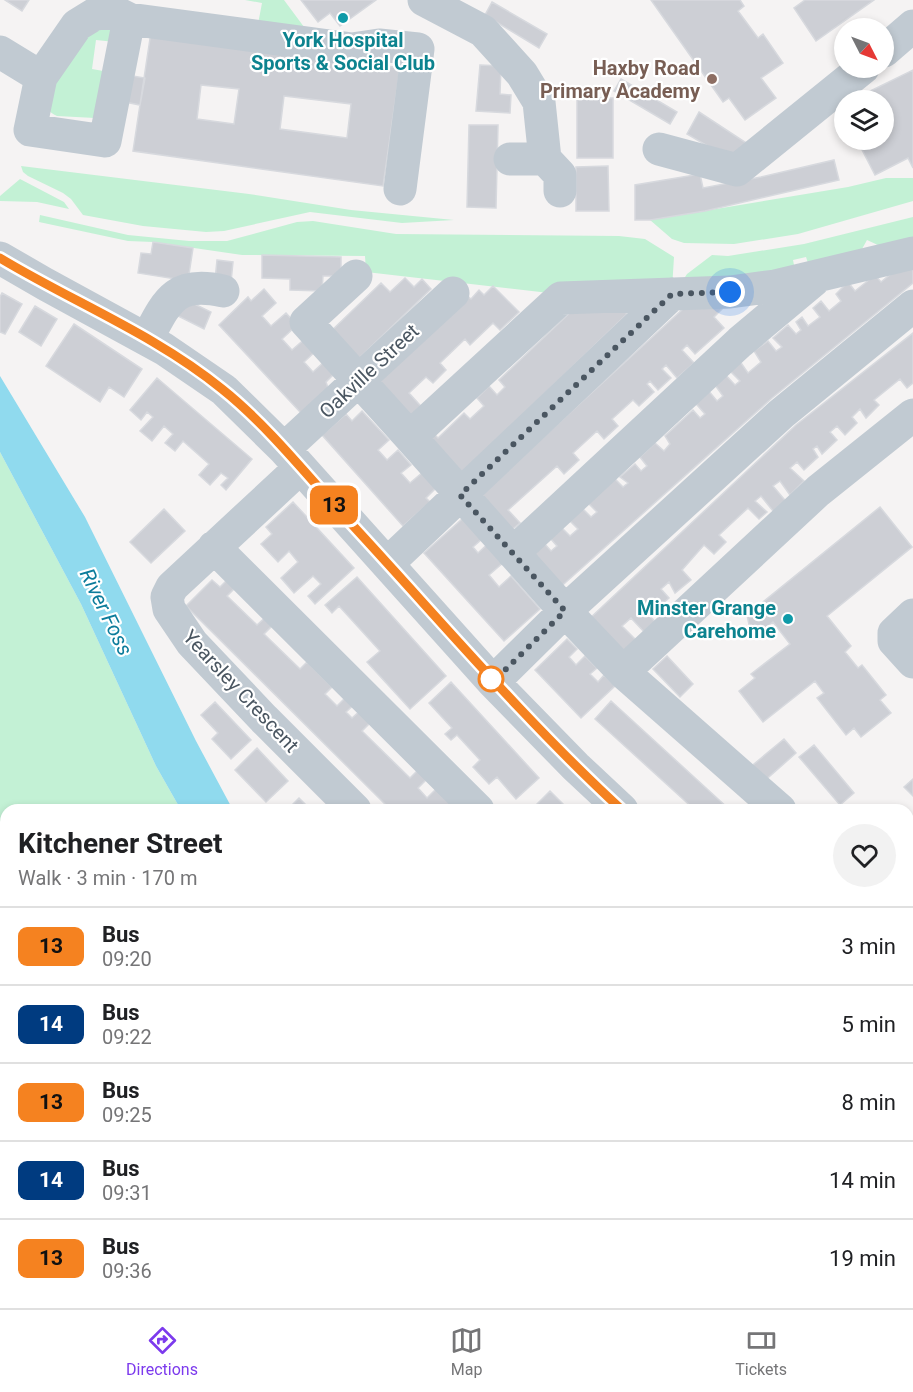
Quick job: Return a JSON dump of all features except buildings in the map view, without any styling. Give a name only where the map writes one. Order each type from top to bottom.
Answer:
[{"type":"street","points":[[424,0],[483,31],[522,74],[539,102],[545,159],[560,175],[560,191]]},
{"type":"street","points":[[129,19],[105,141],[30,130],[37,74],[78,25],[95,14],[114,12],[129,19],[352,49],[379,45],[418,49],[400,189]]},
{"type":"street","points":[[894,42],[913,26]]},
{"type":"street","points":[[0,52],[37,74]]},
{"type":"street","points":[[658,149],[737,170],[851,78]]},
{"type":"street","points":[[510,159],[545,159]]},
{"type":"street","points":[[410,437],[561,298],[730,292],[775,286],[913,253]]},
{"type":"street","points":[[0,258],[147,339],[224,390],[292,458],[493,682],[616,804]]},
{"type":"street","points":[[356,276],[306,322],[565,611],[623,672],[773,804]]},
{"type":"street","points":[[513,553],[740,342],[817,277]]},
{"type":"street","points":[[147,339],[162,311],[179,292],[205,287],[223,291]]},
{"type":"street","name":"Oakville Street","points":[[292,458],[358,381],[453,293]]},
{"type":"street","points":[[387,564],[672,294]]},
{"type":"street","points":[[493,682],[565,611],[781,414],[913,306]]},
{"type":"street","points":[[623,672],[818,491],[913,415]]},
{"type":"street","name":"Yearsley Crescent","points":[[292,458],[214,547],[172,587],[167,597],[169,609],[192,643],[349,804]]},
{"type":"street","points":[[214,547],[472,804]]},
{"type":"street","points":[[913,615],[894,633],[894,641],[913,662]]},
{"type":"green space","points":[[245,0],[284,0],[307,31],[258,24],[262,3]]},
{"type":"green space","points":[[106,26],[112,30],[115,42],[96,40],[92,69],[109,72],[95,118],[57,116],[48,109],[46,99],[88,32]]},
{"type":"green space","points":[[21,166],[249,194],[351,210],[454,220],[402,223],[310,212],[224,231],[206,232],[143,226],[83,215],[71,199],[28,176],[23,172]]},
{"type":"green space","points":[[886,178],[913,178],[913,201],[798,234],[734,244],[684,243],[672,239],[650,220],[848,187]]},
{"type":"green space","points":[[20,179],[64,202],[69,209],[37,202],[0,201],[0,196]]},
{"type":"green space","points":[[40,215],[128,235],[189,241],[227,241],[297,222],[313,221],[396,234],[619,236],[645,239],[674,257],[672,289],[558,294],[366,272],[365,256],[242,255],[153,242],[128,241],[39,222]]},
{"type":"green space","points":[[913,217],[913,249],[895,253],[867,240],[862,249],[811,272],[806,257],[793,260],[796,275],[678,288],[687,274],[712,255],[728,256],[804,244]]},
{"type":"green space","points":[[0,452],[81,604],[156,766],[178,804],[0,804]]},
{"type":"water","name":"River Foss","points":[[0,376],[85,517],[230,804],[178,804],[156,766],[81,604],[0,452]]},
{"type":"bus line","name":"13","points":[[0,258],[164,349],[224,390],[284,449],[493,682],[616,804]]},
{"type":"place","name":"York Hospital Sports & Social Club","points":[[343,18]]},
{"type":"place","name":"Haxby Road Primary Academy","points":[[712,79]]},
{"type":"place","name":"Minster Grange Carehome","points":[[788,619]]},
{"type":"route","points":[[491,679],[493,682],[565,611],[460,495],[672,294],[730,292]]}]
